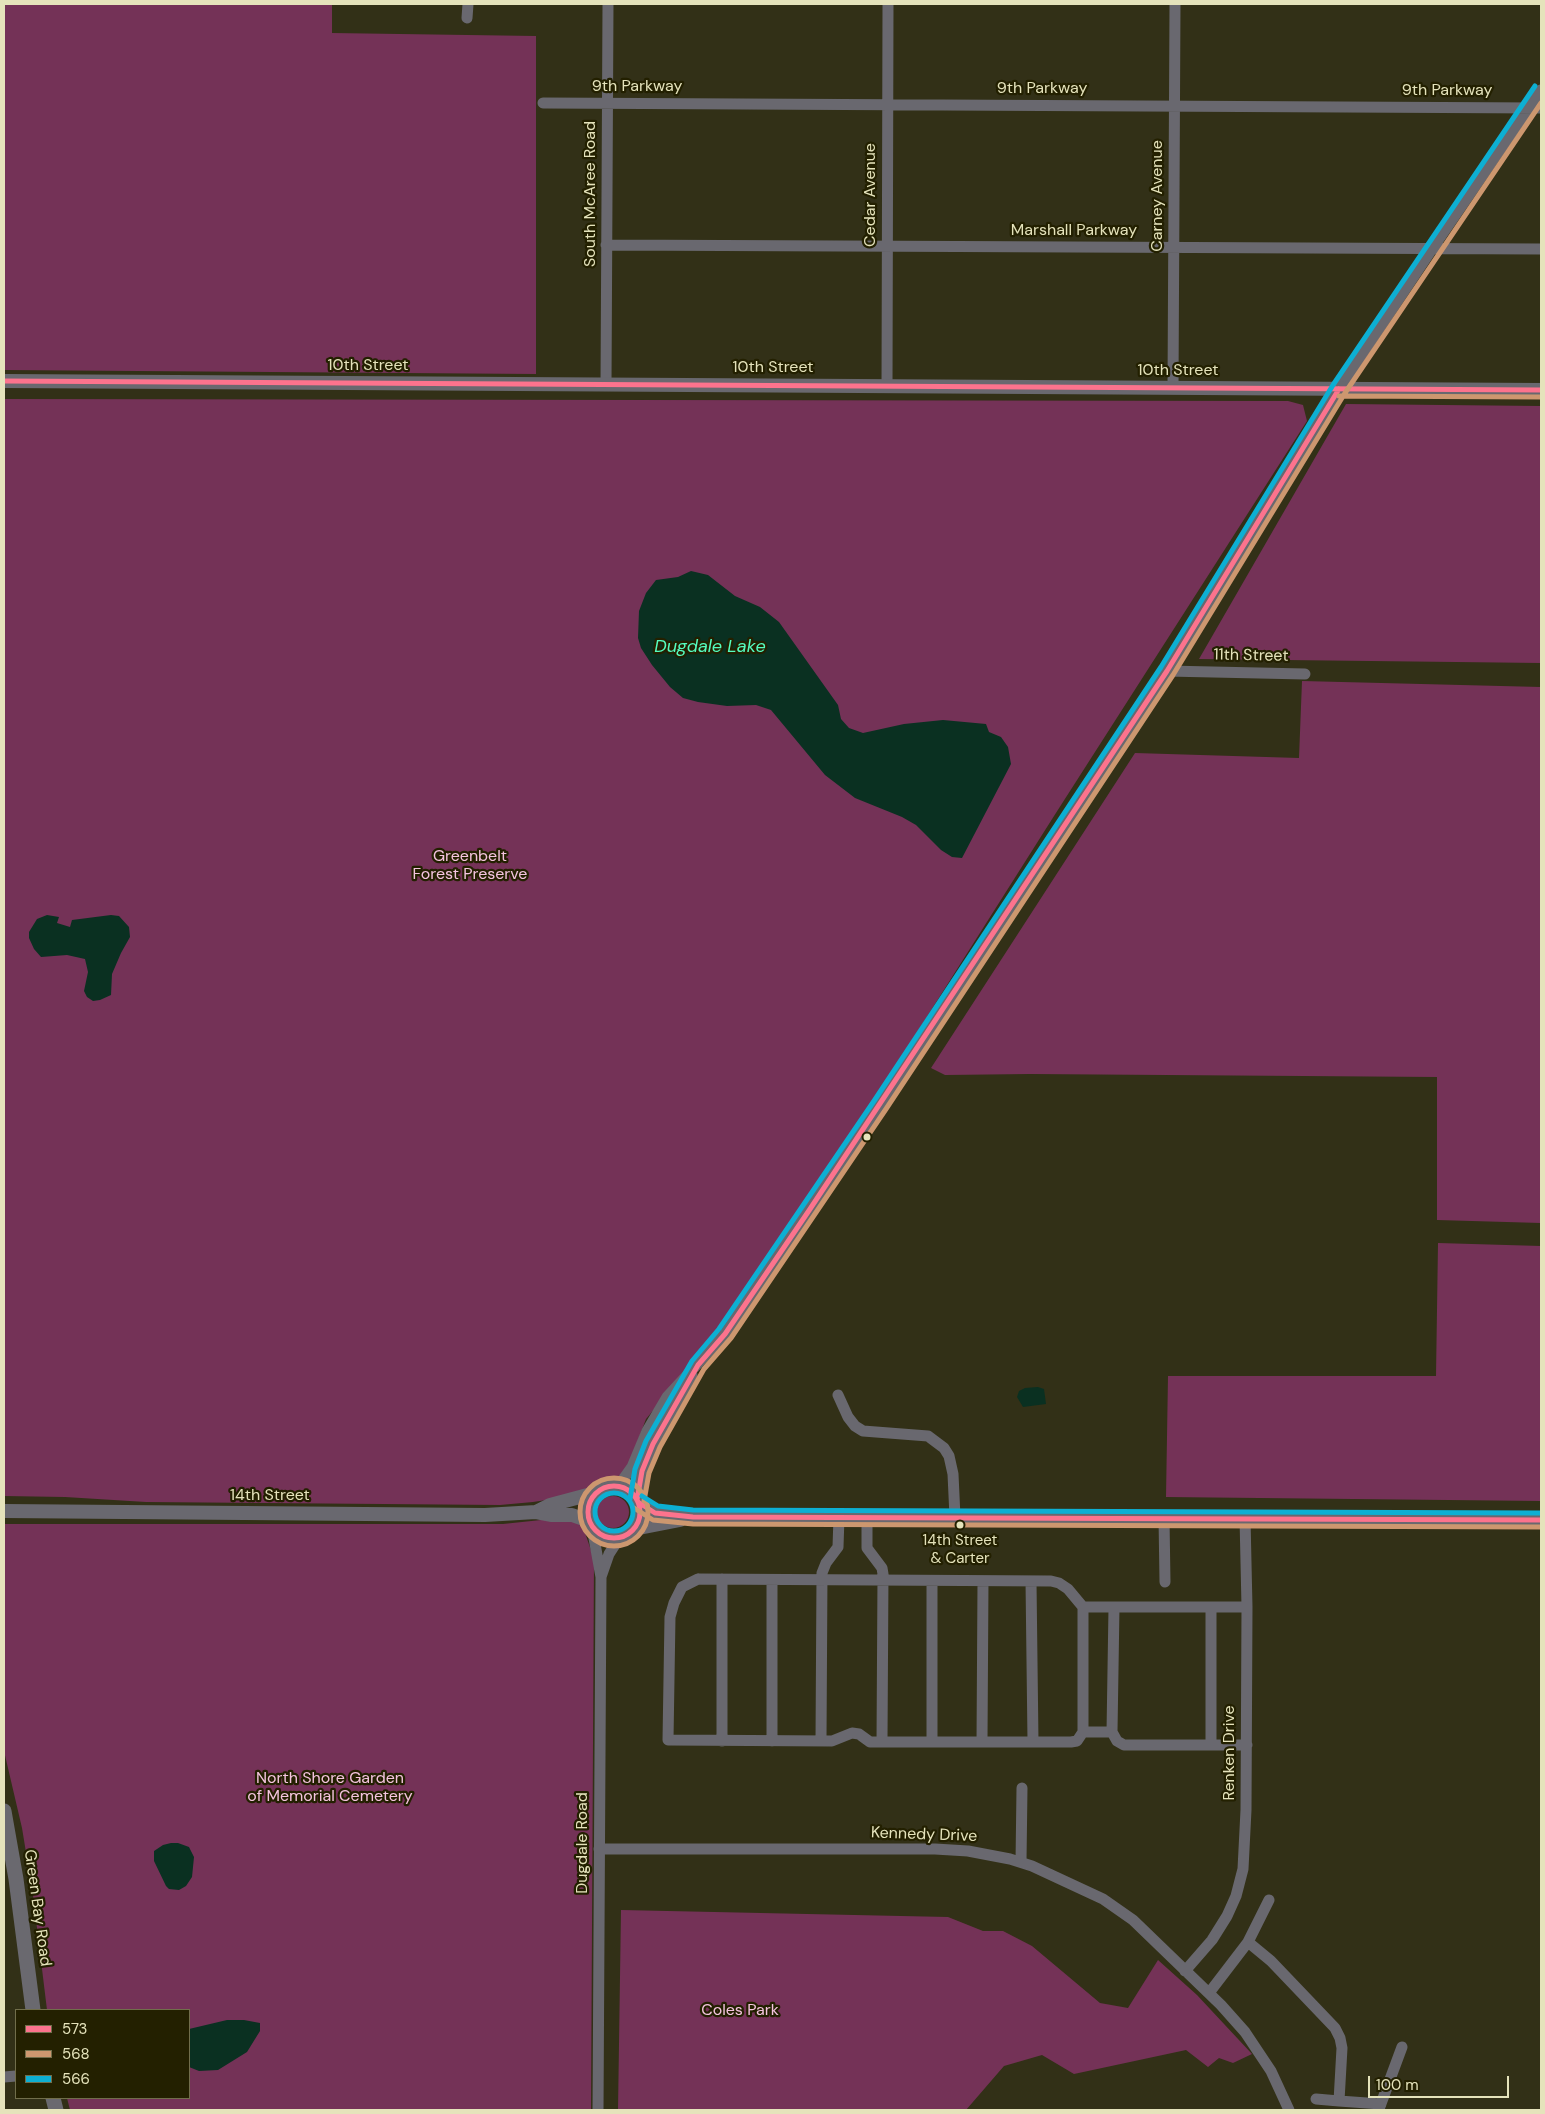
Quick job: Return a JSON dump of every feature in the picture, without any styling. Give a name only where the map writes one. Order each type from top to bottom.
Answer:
[{"type":"main road","name":"Green Bay Road","points":[[4,1811],[16,1879],[33,2009]]},
{"type":"street","points":[[468,4],[468,18]]},
{"type":"street","name":"South McAree Road","points":[[606,384],[608,4]]},
{"type":"street","name":"Cedar Avenue","points":[[887,386],[888,4]]},
{"type":"street","name":"Carney Avenue","points":[[1173,388],[1175,4]]},
{"type":"street","points":[[601,1577],[588,1506],[595,1493],[622,1481],[632,1468],[647,1431],[667,1398],[725,1334],[863,1130],[1167,671],[1339,389],[1541,90]]},
{"type":"street","name":"9th Parkway","points":[[543,103],[1541,108]]},
{"type":"street","name":"Marshall Parkway","points":[[606,245],[1541,249]]},
{"type":"street","name":"10th Street","points":[[4,381],[1541,390]]},
{"type":"street","name":"11th Street","points":[[1167,671],[1305,674]]},
{"type":"street","points":[[634,1529],[640,1516],[638,1501],[642,1471],[653,1444],[698,1365]]},
{"type":"street","points":[[838,1395],[848,1417],[855,1426],[863,1431],[928,1436],[944,1448],[949,1456],[953,1474],[955,1517]]},
{"type":"street","points":[[614,1486],[628,1490],[638,1501],[655,1513],[693,1517],[839,1516],[1541,1520]]},
{"type":"street","name":"14th Street","points":[[536,1512],[550,1505],[595,1493]]},
{"type":"street","name":"14th Street","points":[[4,1511],[476,1515],[536,1512],[552,1515],[572,1515],[590,1524]]},
{"type":"street","points":[[821,1741],[822,1580],[826,1563],[838,1547],[839,1516]]},
{"type":"street","points":[[601,1577],[608,1554],[620,1538],[634,1529],[693,1517]]},
{"type":"street","points":[[867,1517],[867,1548],[882,1568],[883,1581],[882,1742]]},
{"type":"street","points":[[1164,1518],[1165,1582]]},
{"type":"street","name":"Renken Drive","points":[[1185,1971],[1212,1940],[1227,1916],[1236,1896],[1243,1870],[1246,1846],[1247,1745],[1245,1518]]},
{"type":"street","points":[[590,1524],[604,1536],[620,1538]]},
{"type":"street","name":"Dugdale Road","points":[[598,2110],[601,1577]]},
{"type":"street","points":[[698,1579],[772,1580],[1031,1581],[1059,1583],[1083,1607],[1083,1732],[1077,1741],[1071,1742],[870,1742],[859,1734],[852,1733],[846,1734],[837,1740],[821,1741],[668,1740],[669,1630],[674,1603],[682,1587],[698,1579]]},
{"type":"street","points":[[722,1579],[722,1741]]},
{"type":"street","points":[[772,1580],[772,1741]]},
{"type":"street","points":[[932,1581],[932,1742]]},
{"type":"street","points":[[982,1742],[983,1581]]},
{"type":"street","points":[[1031,1581],[1033,1742]]},
{"type":"street","points":[[1083,1607],[1247,1607]]},
{"type":"street","points":[[1114,1607],[1112,1732],[1117,1741],[1124,1745],[1247,1745]]},
{"type":"street","points":[[1211,1607],[1211,1745]]},
{"type":"street","points":[[1083,1732],[1112,1732]]},
{"type":"street","points":[[1021,1862],[1022,1788]]},
{"type":"street","name":"Kennedy Drive","points":[[599,1849],[935,1849],[968,1851],[1021,1862],[1103,1899],[1133,1920],[1209,1993],[1245,2032],[1271,2071],[1289,2110]]},
{"type":"street","points":[[1209,1993],[1248,1942],[1269,1900]]},
{"type":"street","points":[[1248,1942],[1271,1961],[1335,2028],[1342,2048],[1339,2101]]},
{"type":"street","points":[[1316,2100],[1339,2101],[1379,2107],[1402,2047]]},
{"type":"green space","points":[[4,4],[332,4],[332,33],[536,36],[536,374],[4,370]]},
{"type":"green space","name":"Greenbelt Forest Preserve","points":[[4,399],[1288,401],[1303,405],[1307,421],[757,1285],[646,1419],[629,1464],[623,1474],[611,1482],[566,1497],[500,1505],[146,1502],[65,1497],[4,1496]]},
{"type":"green space","points":[[1346,404],[1541,406],[1541,663],[1199,659]]},
{"type":"green space","points":[[1302,681],[1541,687],[1541,1223],[1437,1220],[1437,1077],[945,1075],[931,1068],[1135,753],[1299,758]]},
{"type":"green space","points":[[1438,1243],[1541,1246],[1541,1501],[1166,1497],[1168,1376],[1436,1376]]},
{"type":"green space","points":[[613,1496],[619,1497],[624,1501],[628,1506],[628,1518],[624,1523],[619,1527],[613,1528],[607,1527],[602,1523],[598,1518],[597,1512],[598,1506],[602,1501],[607,1497]]},
{"type":"green space","name":"North Shore Garden of Memorial Cemetery","points":[[560,1518],[576,1521],[583,1527],[594,1559],[591,2110],[70,2110],[67,2099],[190,2099],[190,2009],[47,2009],[33,1895],[22,1828],[4,1751],[4,1524],[503,1524]]},
{"type":"green space","name":"Coles Park","points":[[621,1910],[948,1917],[983,1931],[1003,1931],[1032,1946],[1100,2003],[1128,2008],[1158,1960],[1197,1995],[1252,2054],[1233,2063],[1219,2058],[1208,2067],[1186,2050],[1074,2074],[1042,2055],[1004,2066],[966,2110],[618,2110]]},
{"type":"water","name":"Dugdale Lake","points":[[691,571],[708,575],[735,596],[760,607],[779,622],[838,705],[841,719],[849,728],[863,733],[904,724],[943,720],[986,724],[989,732],[1001,737],[1008,747],[1011,764],[962,858],[952,857],[941,850],[916,825],[902,817],[855,798],[825,775],[771,710],[756,705],[727,706],[698,702],[683,698],[670,687],[641,648],[638,638],[639,611],[646,593],[656,580],[678,577]]},
{"type":"water","points":[[47,915],[59,917],[57,923],[70,927],[72,920],[111,915],[119,916],[129,927],[130,937],[112,974],[111,995],[93,1001],[87,997],[84,991],[88,972],[85,959],[67,955],[41,957],[34,949],[29,938],[29,932],[37,919]]},
{"type":"water","points":[[1038,1387],[1044,1389],[1046,1404],[1023,1407],[1017,1397],[1019,1391],[1025,1388]]},
{"type":"water","points":[[178,1843],[189,1847],[194,1857],[192,1877],[186,1886],[179,1890],[169,1889],[166,1886],[154,1861],[154,1851],[163,1845]]},
{"type":"water","points":[[227,2020],[244,2020],[260,2023],[260,2031],[247,2052],[218,2070],[199,2071],[190,2067],[190,2029]]},
{"type":"transit line","name":"566","points":[[630,1499],[635,1469],[646,1441],[692,1361],[719,1329],[874,1101],[1161,667],[1333,385],[1535,86]]},
{"type":"transit line","name":"568","points":[[644,1501],[649,1473],[660,1447],[704,1369],[731,1338],[886,1109],[1173,675],[1345,393],[1541,103]]},
{"type":"transit line","name":"573","points":[[4,381],[1541,390]]},
{"type":"transit line","name":"573","points":[[637,1500],[642,1471],[653,1444],[698,1365],[725,1334],[808,1212],[1167,671],[1339,389]]},
{"type":"transit line","name":"568","points":[[1339,396],[1541,397]]},
{"type":"transit line","name":"568","points":[[614,1478],[627,1481],[638,1488],[645,1499],[648,1512],[645,1525],[638,1536],[627,1543],[614,1546],[601,1543],[590,1536],[583,1525],[580,1512],[583,1499],[590,1488],[601,1481],[614,1478]]},
{"type":"transit line","name":"573","points":[[609,1486],[619,1486],[628,1490],[636,1498],[640,1512],[636,1526],[628,1534],[619,1538],[609,1538],[600,1534],[592,1526],[588,1517],[588,1507],[592,1498],[600,1490],[609,1486]]},
{"type":"transit line","name":"566","points":[[614,1493],[627,1499],[633,1512],[627,1525],[614,1531],[601,1525],[595,1512],[601,1499],[614,1493]]},
{"type":"transit line","name":"566","points":[[642,1496],[658,1506],[693,1510],[1541,1513]]},
{"type":"transit line","name":"573","points":[[638,1502],[655,1513],[693,1517],[1541,1520]]},
{"type":"transit line","name":"568","points":[[634,1508],[653,1520],[693,1524],[1541,1527]]},
{"type":"place","name":"14th Street & Carter","points":[[960,1525]]}]
